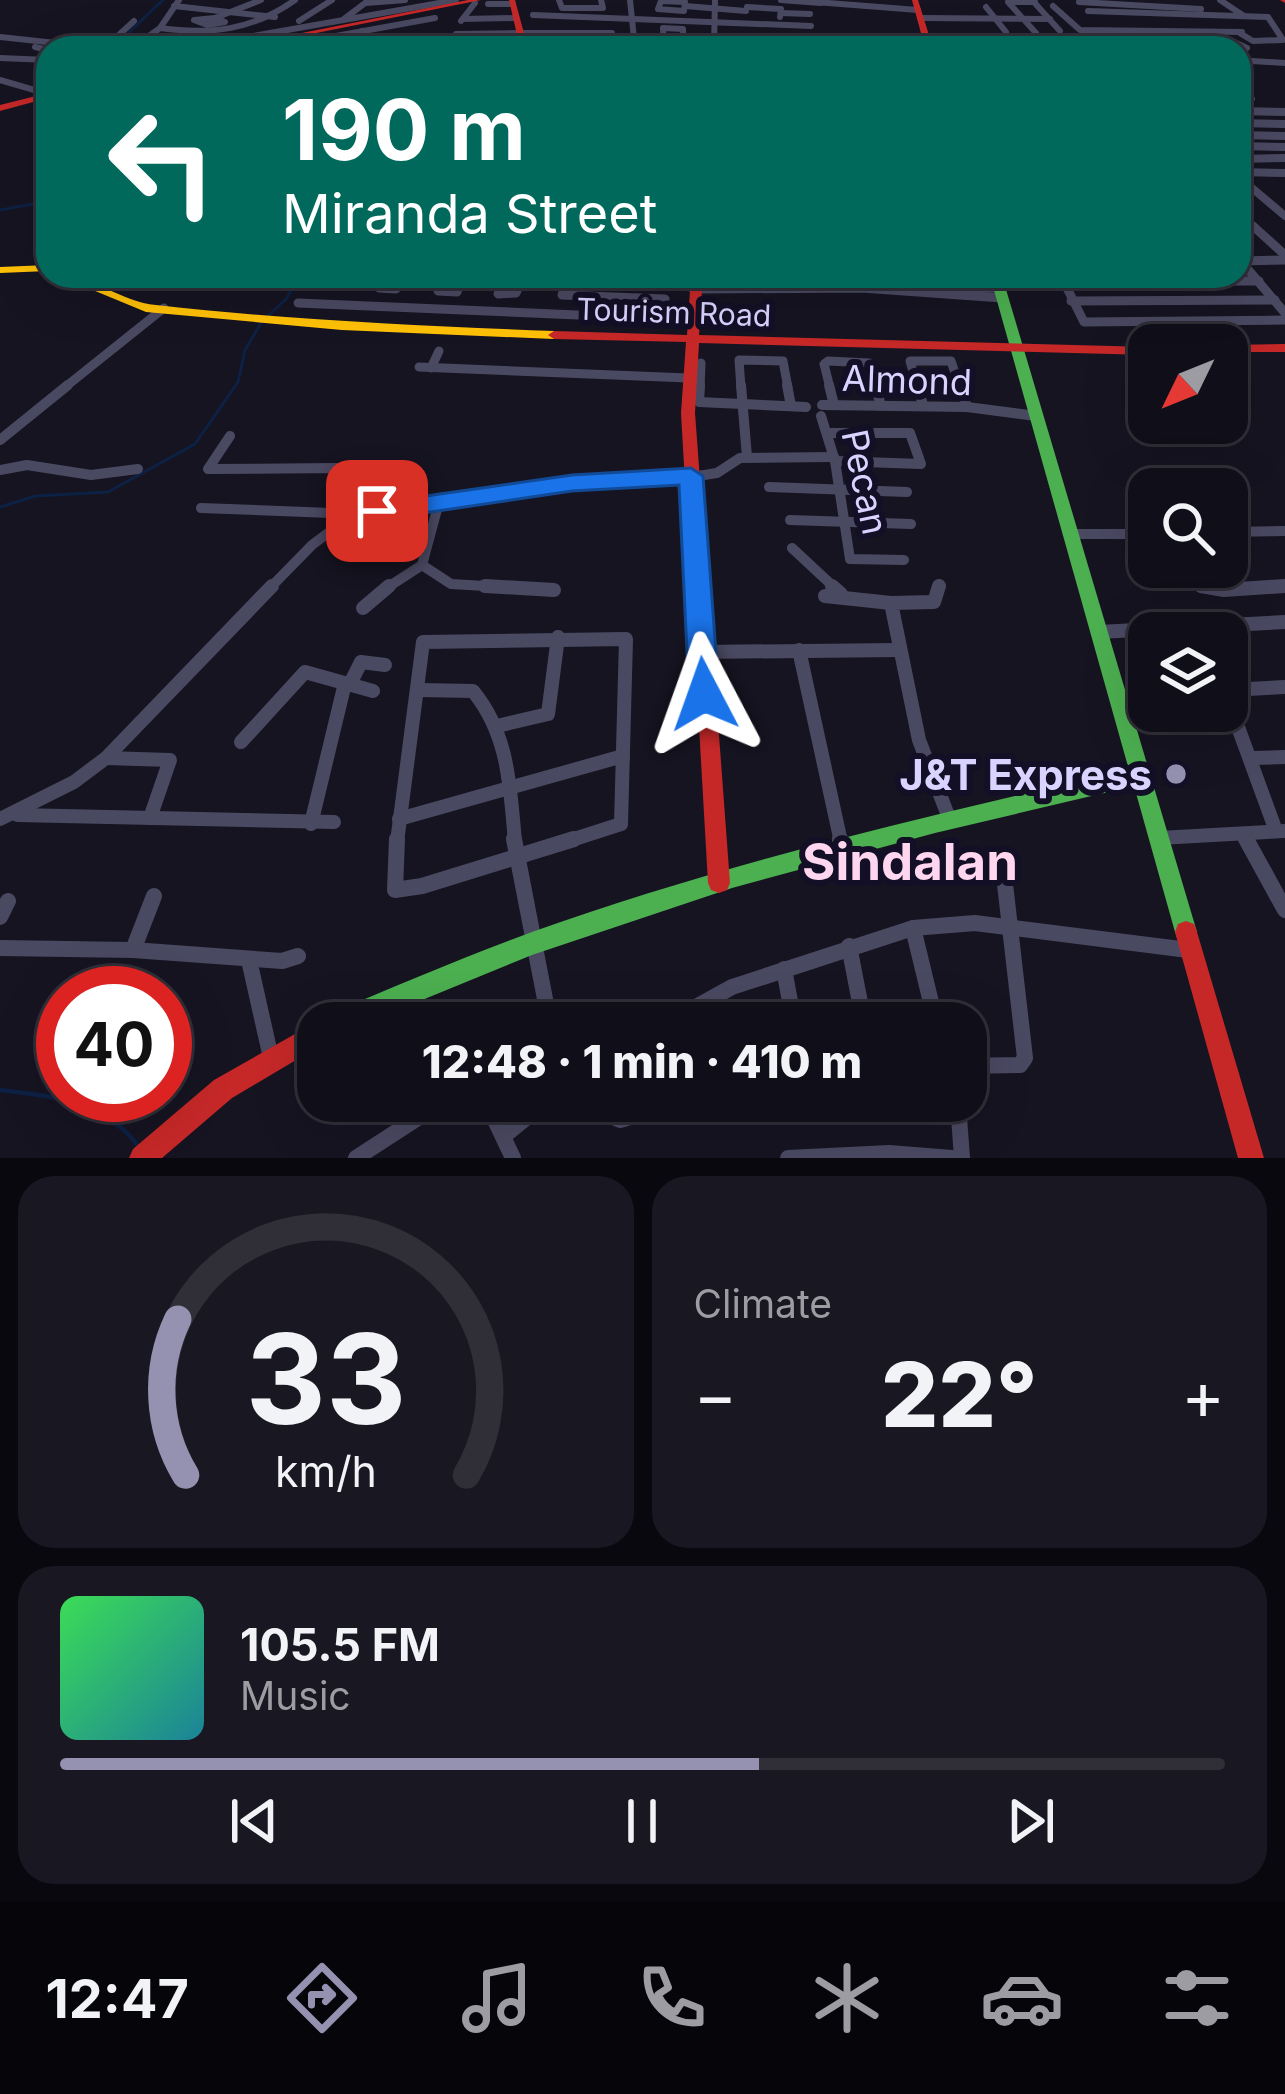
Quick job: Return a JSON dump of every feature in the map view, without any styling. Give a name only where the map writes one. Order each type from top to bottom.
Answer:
[{"type":"main road","points":[[312,32],[450,10]]},
{"type":"main road","points":[[0,108],[36,98]]},
{"type":"main road","points":[[0,272],[36,271]]},
{"type":"main road","name":"Tourism Road","points":[[91,288],[161,308],[284,320],[1128,348]]},
{"type":"main road","name":"Tourism Road","points":[[110,288],[161,308]]},
{"type":"main road","points":[[683,288],[692,332],[688,378],[718,884]]},
{"type":"main road","points":[[999,288],[1251,1158]]},
{"type":"main road","points":[[1248,348],[1285,348]]},
{"type":"main road","points":[[384,1002],[458,968],[532,942],[842,846],[1015,803],[1023,794],[1054,785],[1139,772]]},
{"type":"main road","points":[[142,1158],[223,1089],[297,1044]]},
{"type":"street","points":[[215,19],[261,0]]},
{"type":"street","points":[[160,28],[202,34],[256,25],[295,0]]},
{"type":"street","points":[[312,32],[332,0]]},
{"type":"street","points":[[149,36],[177,3],[272,16],[312,32],[343,20],[367,2],[402,0]]},
{"type":"street","points":[[559,0],[559,8],[580,12],[812,28],[811,1]]},
{"type":"street","points":[[456,34],[603,8],[601,0]]},
{"type":"street","points":[[630,0],[634,36]]},
{"type":"street","points":[[781,0],[994,19],[1050,19]]},
{"type":"street","points":[[1220,0],[1244,16]]},
{"type":"street","points":[[999,1],[1034,1],[1060,32]]},
{"type":"street","points":[[1008,2],[1036,33]]},
{"type":"street","points":[[1079,2],[1110,36]]},
{"type":"street","points":[[686,6],[715,4],[811,14]]},
{"type":"street","points":[[715,4],[715,36]]},
{"type":"street","points":[[312,32],[343,20],[478,5],[458,26],[605,26]]},
{"type":"street","points":[[1232,9],[1053,5],[1077,29],[1277,29]]},
{"type":"street","points":[[986,7],[1006,32]]},
{"type":"street","points":[[280,36],[345,33],[450,10],[580,36]]},
{"type":"street","points":[[409,36],[450,10]]},
{"type":"street","points":[[424,36],[450,10]]},
{"type":"street","points":[[1088,11],[1270,17],[1277,29]]},
{"type":"street","points":[[1095,19],[1277,29]]},
{"type":"street","points":[[118,36],[134,21]]},
{"type":"street","points":[[472,36],[521,23],[612,33]]},
{"type":"street","points":[[390,36],[398,24]]},
{"type":"street","points":[[373,36],[380,27]]},
{"type":"street","points":[[662,36],[662,29],[682,28],[683,36]]},
{"type":"street","points":[[357,36],[363,30]]},
{"type":"street","points":[[342,36],[345,33]]},
{"type":"street","points":[[0,37],[36,43]]},
{"type":"street","points":[[0,58],[36,60]]},
{"type":"street","points":[[1251,61],[1285,63]]},
{"type":"street","points":[[1,81],[36,91]]},
{"type":"street","points":[[0,91],[21,86]]},
{"type":"street","points":[[1251,111],[1285,112]]},
{"type":"street","points":[[1251,124],[1285,124]]},
{"type":"street","points":[[1251,135],[1285,136]]},
{"type":"street","points":[[1251,146],[1285,147]]},
{"type":"street","points":[[1251,159],[1285,158]]},
{"type":"street","points":[[1256,159],[1285,178]]},
{"type":"street","points":[[1251,174],[1274,173]]},
{"type":"street","points":[[1251,186],[1285,216]]},
{"type":"street","points":[[1251,225],[1285,258]]},
{"type":"street","points":[[1251,260],[1285,258]]},
{"type":"street","points":[[1251,272],[1285,316]]},
{"type":"street","points":[[1251,281],[1259,281]]},
{"type":"street","points":[[564,288],[562,294],[665,299]]},
{"type":"street","points":[[601,297],[606,288]]},
{"type":"street","points":[[868,288],[922,293],[999,288]]},
{"type":"street","points":[[1066,288],[1084,322],[1285,316]]},
{"type":"street","points":[[1071,301],[1275,300]]},
{"type":"street","points":[[298,303],[692,332]]},
{"type":"street","points":[[0,440],[161,308]]},
{"type":"street","points":[[439,351],[425,368],[688,378]]},
{"type":"street","points":[[747,457],[739,360],[784,364],[791,406]]},
{"type":"street","points":[[923,405],[912,361],[948,361],[967,407]]},
{"type":"street","name":"Pecan","points":[[880,406],[866,362],[824,364],[827,433],[850,560],[904,560]]},
{"type":"street","name":"Almond","points":[[701,363],[698,400],[806,407],[811,415],[825,408],[923,405],[1035,413]]},
{"type":"street","points":[[200,508],[334,519],[602,480],[712,475],[747,457],[921,464],[913,436],[906,433],[827,433]]},
{"type":"street","points":[[5,817],[74,782],[106,758],[334,519],[338,491],[352,472],[338,468],[209,470],[218,448],[230,436]]},
{"type":"street","points":[[0,470],[27,465],[91,475],[138,469]]},
{"type":"street","points":[[769,487],[907,492]]},
{"type":"street","points":[[422,565],[439,502]]},
{"type":"street","points":[[790,520],[911,524]]},
{"type":"street","points":[[1248,532],[1285,531]]},
{"type":"street","points":[[1070,534],[1128,534]]},
{"type":"street","points":[[791,548],[833,595],[891,603],[934,602],[939,585]]},
{"type":"street","points":[[422,565],[451,584],[554,590]]},
{"type":"street","points":[[363,608],[405,572],[422,565]]},
{"type":"street","points":[[1248,587],[1285,586]]},
{"type":"street","points":[[1198,588],[1229,588]]},
{"type":"street","points":[[891,603],[897,650],[925,754],[949,818]]},
{"type":"street","points":[[1248,625],[1285,622]]},
{"type":"street","points":[[1099,632],[1128,631]]},
{"type":"street","points":[[497,726],[548,713],[558,637]]},
{"type":"street","points":[[558,637],[626,640],[621,824],[422,886],[395,890],[392,869],[426,639],[558,637]]},
{"type":"street","points":[[799,650],[842,846]]},
{"type":"street","points":[[701,652],[897,650]]},
{"type":"street","points":[[311,824],[347,684],[361,662],[385,664]]},
{"type":"street","points":[[241,742],[305,672],[373,691]]},
{"type":"street","points":[[1248,691],[1285,687]]},
{"type":"street","points":[[418,690],[473,691],[497,726],[511,787],[516,858],[545,1002]]},
{"type":"street","points":[[1158,838],[1281,831],[1242,732]]},
{"type":"street","points":[[400,819],[622,756]]},
{"type":"street","points":[[1253,758],[1285,757]]},
{"type":"street","points":[[106,758],[170,760],[154,796],[151,818]]},
{"type":"street","points":[[5,817],[334,822]]},
{"type":"street","points":[[1244,836],[1285,910]]},
{"type":"street","points":[[987,1066],[1020,1065],[1025,1058],[1005,884]]},
{"type":"street","points":[[133,950],[154,896]]},
{"type":"street","points":[[705,1002],[784,968],[913,928],[975,923],[1188,950]]},
{"type":"street","points":[[913,928],[931,1002]]},
{"type":"street","points":[[849,946],[860,1002]]},
{"type":"street","points":[[0,948],[133,950],[282,961],[298,956]]},
{"type":"street","points":[[249,959],[271,1058]]},
{"type":"street","points":[[784,968],[790,1002]]},
{"type":"street","points":[[356,1158],[412,1122]]},
{"type":"street","points":[[498,1122],[513,1158]]},
{"type":"street","points":[[505,1135],[521,1122]]},
{"type":"street","points":[[959,1122],[962,1158]]},
{"type":"street","points":[[790,1158],[952,1158]]},
{"type":"waterway","points":[[125,36],[163,0]]},
{"type":"waterway","points":[[0,210],[36,200]]},
{"type":"waterway","points":[[268,316],[292,288]]},
{"type":"waterway","points":[[0,507],[35,496],[108,492],[195,444],[238,382],[245,350],[261,323]]},
{"type":"waterway","points":[[0,1090],[58,1098],[94,1110],[138,1146]]},
{"type":"traffic: fast","points":[[999,288],[1186,932]]},
{"type":"traffic: fast","points":[[386,1002],[532,943],[732,878],[935,823],[1140,776]]},
{"type":"traffic: slow","points":[[0,270],[36,268]]},
{"type":"traffic: slow","points":[[95,288],[146,308],[342,326],[554,335]]},
{"type":"traffic: jam","points":[[292,36],[478,0]]},
{"type":"traffic: jam","points":[[512,0],[521,36]]},
{"type":"traffic: jam","points":[[915,0],[926,36]]},
{"type":"traffic: jam","points":[[0,108],[36,98]]},
{"type":"traffic: jam","points":[[696,288],[688,413],[719,883]]},
{"type":"traffic: jam","points":[[554,335],[1128,350]]},
{"type":"traffic: jam","points":[[1248,348],[1285,348]]},
{"type":"traffic: jam","points":[[1186,932],[1251,1158]]},
{"type":"traffic: jam","points":[[142,1158],[223,1089],[297,1045]]},
{"type":"place","name":"J&T Express","points":[[1176,774]]},
{"type":"district","name":"Sindalan","points":[[910,861]]},
{"type":"route","points":[[377,511],[572,483],[691,476],[704,694]]}]
